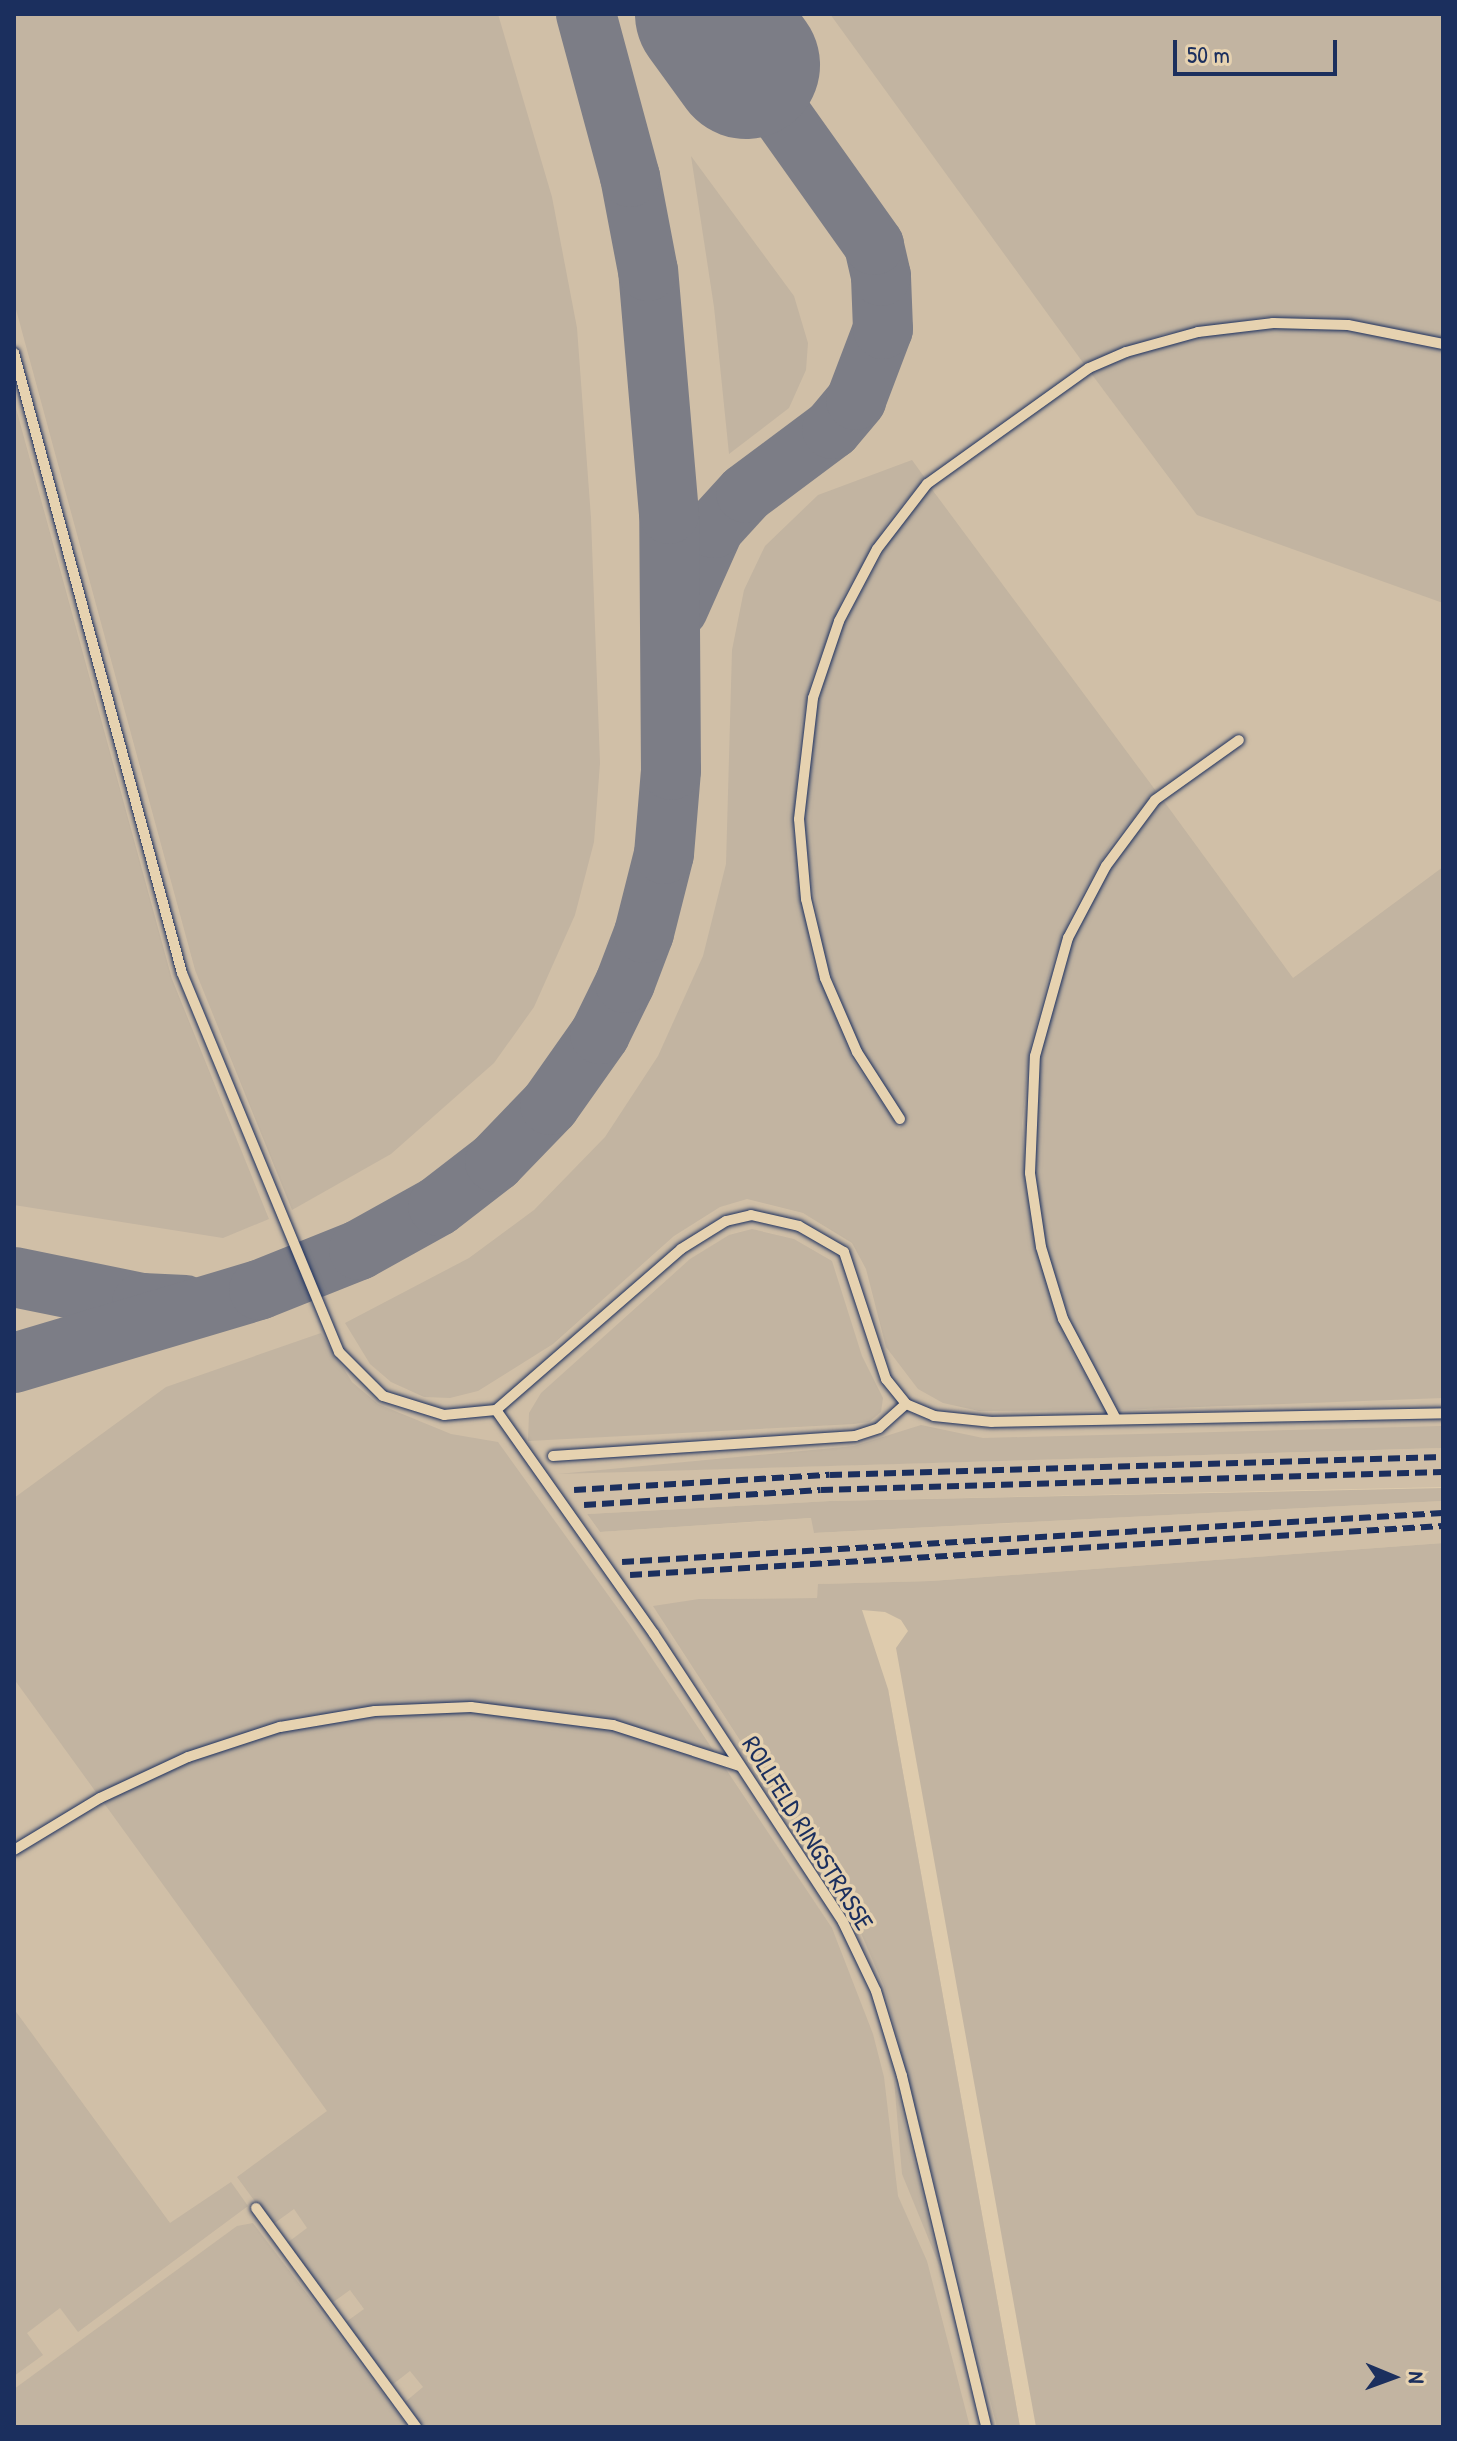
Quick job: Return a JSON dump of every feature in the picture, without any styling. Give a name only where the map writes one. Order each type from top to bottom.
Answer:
[{"type":"lane","points":[[900,1119],[857,1052],[825,978],[806,899],[799,819],[805,738],[825,659],[857,584],[885,538],[927,484],[1089,368],[1126,352],[1198,332],[1273,323],[1348,325],[1443,344]]},
{"type":"lane","points":[[14,353],[182,973],[339,1352],[383,1396],[418,1411],[444,1415],[496,1410],[681,1249],[726,1221],[751,1215],[799,1226],[844,1252],[874,1351],[886,1379],[906,1404],[934,1416],[992,1422],[1443,1413]]},
{"type":"lane","points":[[1116,1419],[1063,1319],[1041,1247],[1030,1173],[1035,1056],[1068,938],[1106,866],[1155,800],[1239,740]]},
{"type":"lane","points":[[553,1456],[855,1436],[879,1428],[906,1404]]},
{"type":"lane","name":"ROLLFELD RINGSTRASSE","points":[[496,1410],[741,1767],[843,1922],[876,1991],[902,2076],[986,2427]]},
{"type":"lane","points":[[14,1850],[100,1798],[188,1757],[280,1727],[375,1711],[471,1707],[613,1725],[741,1767]]},
{"type":"lane","points":[[256,2208],[416,2427]]},
{"type":"shaded area","points":[[14,14],[1443,14],[1443,1431],[577,1473],[1443,1448],[1443,1487],[830,1501],[587,1514],[600,1532],[812,1518],[815,1533],[1443,1501],[1443,1543],[931,1581],[819,1584],[817,1598],[699,1599],[888,1689],[1020,2427],[14,2427]]},
{"type":"shaded area","points":[[14,14],[498,14],[552,197],[577,328],[591,518],[600,763],[594,842],[575,915],[534,1007],[494,1063],[391,1154],[292,1210],[195,970],[14,302]]},
{"type":"shaded area","points":[[830,14],[1443,14],[1443,339],[1353,320],[1266,317],[1164,334],[1084,364]]},
{"type":"shaded area","points":[[691,156],[794,296],[808,343],[806,370],[789,408],[729,454],[714,307]]},
{"type":"shaded area","points":[[1266,326],[1351,328],[1443,347],[1443,603],[1197,515],[1090,372],[1167,343]]},
{"type":"shaded area","points":[[14,401],[172,979],[269,1219],[223,1238],[14,1205]]},
{"type":"shaded area","points":[[912,460],[925,478],[889,520],[844,595],[812,678],[801,725],[793,830],[812,959],[852,1059],[899,1128],[906,1121],[862,1053],[823,954],[804,826],[805,776],[811,727],[836,639],[897,526],[931,488],[1156,791],[1110,846],[1074,909],[1051,967],[1030,1049],[1022,1123],[1026,1190],[1051,1300],[1068,1345],[1106,1410],[979,1411],[943,1403],[918,1389],[886,1347],[866,1269],[852,1243],[803,1213],[747,1199],[720,1207],[674,1236],[553,1344],[478,1391],[450,1398],[424,1397],[391,1382],[370,1364],[345,1323],[469,1258],[534,1210],[605,1137],[658,1056],[703,956],[726,864],[732,650],[744,590],[765,546],[818,495]]},
{"type":"shaded area","points":[[1163,800],[1293,978],[1443,867],[1443,1398],[1118,1410],[1078,1341],[1044,1244],[1034,1188],[1038,1050],[1058,970],[1082,911],[1118,852]]},
{"type":"shaded area","points":[[752,1229],[794,1239],[832,1261],[862,1356],[883,1398],[881,1412],[869,1422],[854,1424],[528,1441],[529,1413],[541,1393],[690,1259],[729,1235]]},
{"type":"shaded area","points":[[321,1333],[352,1382],[378,1404],[451,1434],[498,1442],[629,1624],[832,1928],[873,2034],[884,2077],[898,2196],[927,2261],[970,2427],[423,2427],[405,2402],[423,2387],[410,2371],[392,2385],[346,2322],[364,2309],[350,2290],[332,2303],[287,2243],[307,2228],[294,2209],[272,2225],[237,2177],[327,2111],[14,1679],[14,1498],[166,1387]]},
{"type":"shaded area","points":[[921,1425],[983,1438],[1443,1426],[1443,1448],[558,1474],[854,1446]]},
{"type":"shaded area","points":[[1443,1488],[1443,1501],[814,1533],[811,1518],[600,1532],[587,1514],[830,1501]]},
{"type":"shaded area","points":[[1443,1543],[1443,2427],[1036,2427],[896,1648],[908,1631],[901,1620],[885,1612],[862,1610],[888,1689],[1020,2427],[997,2427],[884,1986],[852,1913],[653,1606],[699,1599],[817,1598],[818,1584],[931,1581]]},
{"type":"shaded area","points":[[14,2009],[170,2223],[231,2182],[248,2206],[78,2332],[60,2308],[27,2333],[43,2355],[14,2376]]},
{"type":"shaded area","points":[[894,2080],[919,2180],[940,2267],[902,2174]]},
{"type":"shaded area","points":[[253,2223],[408,2427],[14,2427],[14,2389],[237,2226]]},
{"type":"taxiway","points":[[14,1363],[259,1290],[359,1250],[438,1206],[495,1162],[550,1105],[600,1034],[625,983],[644,933],[664,854],[671,770],[669,514],[648,271],[630,177],[586,14]]},
{"type":"taxiway","points":[[678,609],[714,528],[746,493],[832,429],[856,400],[883,329],[881,276],[874,245],[746,65]]},
{"type":"taxiway","points":[[14,1277],[142,1303],[185,1305]]},
{"type":"runway","points":[[709,14],[746,65]]},
{"type":"railway","points":[[574,1490],[830,1475],[1443,1457]]},
{"type":"railway","points":[[584,1505],[821,1490],[1443,1472]]},
{"type":"railway","points":[[622,1562],[1443,1513]]},
{"type":"railway","points":[[630,1575],[1443,1526]]}]
